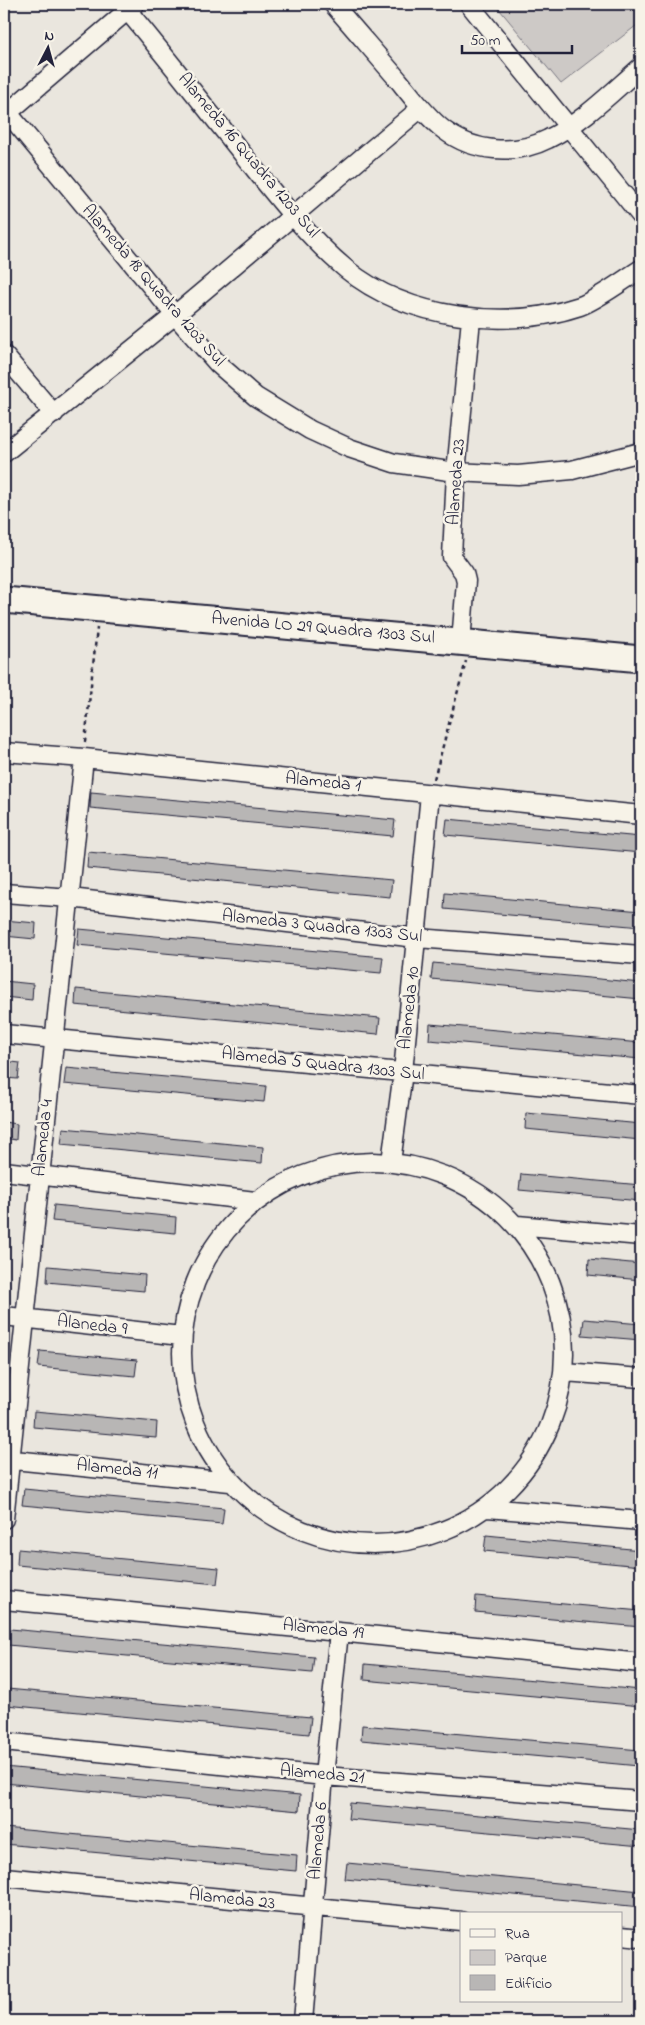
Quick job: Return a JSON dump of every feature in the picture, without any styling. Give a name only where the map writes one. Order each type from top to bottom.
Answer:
[{"type":"street","points":[[333,4],[421,108],[444,130],[473,146],[508,150],[528,147],[547,140],[569,128],[641,67]]},
{"type":"street","points":[[469,4],[641,216]]},
{"type":"street","points":[[6,115],[129,6]]},
{"type":"street","name":"Alameda 16 Quadra 1203 Sul","points":[[129,6],[292,216],[347,270],[384,293],[429,310],[470,319],[528,318],[581,305],[641,269]]},
{"type":"street","points":[[4,453],[175,315],[421,108]]},
{"type":"street","name":"Alameda 18 Quadra 1203 Sul","points":[[6,115],[218,364],[256,396],[310,430],[349,448],[394,463],[456,472],[518,475],[572,470],[641,452]]},
{"type":"street","name":"Alameda 23","points":[[466,642],[466,581],[464,573],[452,557],[456,472],[470,319]]},
{"type":"street","points":[[4,355],[54,414]]},
{"type":"street","name":"Avenida LO 29 Quadra 1303 Sul","points":[[4,600],[641,659]]},
{"type":"street","name":"Alameda 1","points":[[4,752],[84,758],[641,815]]},
{"type":"street","name":"Alameda 4","points":[[4,1519],[6,1459],[25,1318],[84,758]]},
{"type":"street","name":"Alameda 10","points":[[391,1162],[403,1072],[430,794]]},
{"type":"street","name":"Alameda 3 Quadra 1303 Sul","points":[[4,893],[70,898],[417,938],[641,955]]},
{"type":"street","name":"Alameda 5 Quadra 1303 Sul","points":[[4,1034],[641,1095]]},
{"type":"street","points":[[391,1162],[438,1172],[480,1194],[517,1225],[547,1269],[564,1319],[566,1372],[553,1424],[531,1463],[488,1508],[447,1531],[401,1543],[354,1544],[308,1534],[266,1512],[230,1482],[201,1438],[195,1422],[184,1388],[181,1336],[193,1285],[218,1239],[256,1201],[297,1177],[343,1164],[391,1162]]},
{"type":"street","points":[[4,1171],[256,1201]]},
{"type":"street","points":[[517,1225],[641,1236]]},
{"type":"street","name":"Alaneda 9","points":[[4,1316],[181,1336]]},
{"type":"street","points":[[566,1372],[641,1378]]},
{"type":"street","name":"Alameda 11","points":[[6,1459],[230,1482]]},
{"type":"street","points":[[488,1508],[641,1521]]},
{"type":"street","name":"Alameda 19","points":[[4,1600],[641,1663]]},
{"type":"street","name":"Alameda 6","points":[[303,2021],[324,1776],[339,1632]]},
{"type":"street","name":"Alameda 21","points":[[4,1742],[324,1776],[641,1801]]},
{"type":"street","name":"Alameda 23","points":[[4,1877],[460,1921]]},
{"type":"street","points":[[622,1936],[641,1938]]},
{"type":"path","points":[[84,758],[98,609]]},
{"type":"path","points":[[430,794],[466,642]]},
{"type":"green space","points":[[495,4],[641,4],[641,22],[561,84]]},
{"type":"building","points":[[91,792],[395,820],[393,836],[90,808]]},
{"type":"building","points":[[447,819],[641,837],[641,853],[445,835]]},
{"type":"building","points":[[88,852],[392,880],[390,897],[87,868]]},
{"type":"building","points":[[445,893],[641,911],[641,927],[444,909]]},
{"type":"building","points":[[4,920],[36,923],[35,939],[4,936]]},
{"type":"building","points":[[79,929],[383,957],[381,973],[77,945]]},
{"type":"building","points":[[433,963],[641,983],[641,999],[431,979]]},
{"type":"building","points":[[4,981],[33,984],[32,1000],[4,997]]},
{"type":"building","points":[[76,989],[380,1018],[378,1034],[75,1005]]},
{"type":"building","points":[[430,1024],[641,1043],[641,1059],[429,1040]]},
{"type":"building","points":[[4,1061],[20,1063],[18,1079],[4,1078]]},
{"type":"building","points":[[66,1068],[266,1086],[264,1102],[64,1084]]},
{"type":"building","points":[[526,1113],[641,1124],[641,1140],[525,1129]]},
{"type":"building","points":[[4,1122],[17,1124],[16,1140],[4,1138]]},
{"type":"building","points":[[63,1128],[263,1147],[262,1163],[61,1144]]},
{"type":"building","points":[[521,1174],[641,1185],[641,1201],[519,1190]]},
{"type":"building","points":[[54,1205],[176,1217],[175,1233],[52,1221]]},
{"type":"building","points":[[589,1259],[641,1264],[641,1280],[588,1275]]},
{"type":"building","points":[[48,1266],[145,1275],[144,1291],[47,1282]]},
{"type":"building","points":[[584,1319],[641,1324],[641,1340],[582,1335]]},
{"type":"building","points":[[40,1351],[137,1360],[135,1376],[38,1367]]},
{"type":"building","points":[[34,1411],[157,1422],[156,1438],[33,1427]]},
{"type":"building","points":[[24,1489],[224,1508],[222,1524],[22,1505]]},
{"type":"building","points":[[486,1535],[641,1550],[641,1566],[484,1551]]},
{"type":"building","points":[[18,1549],[219,1568],[217,1584],[17,1565]]},
{"type":"building","points":[[476,1596],[641,1611],[641,1627],[475,1612]]},
{"type":"building","points":[[10,1629],[314,1657],[312,1673],[8,1645]]},
{"type":"building","points":[[365,1664],[641,1690],[641,1706],[364,1680]]},
{"type":"building","points":[[7,1689],[311,1717],[309,1734],[6,1705]]},
{"type":"building","points":[[362,1725],[640,1750],[639,1766],[361,1740]]},
{"type":"building","points":[[4,1767],[300,1795],[299,1811],[4,1783]]},
{"type":"building","points":[[350,1803],[641,1830],[641,1846],[348,1819]]},
{"type":"building","points":[[4,1828],[297,1855],[296,1871],[4,1844]]},
{"type":"building","points":[[347,1863],[641,1891],[641,1907],[345,1879]]}]
